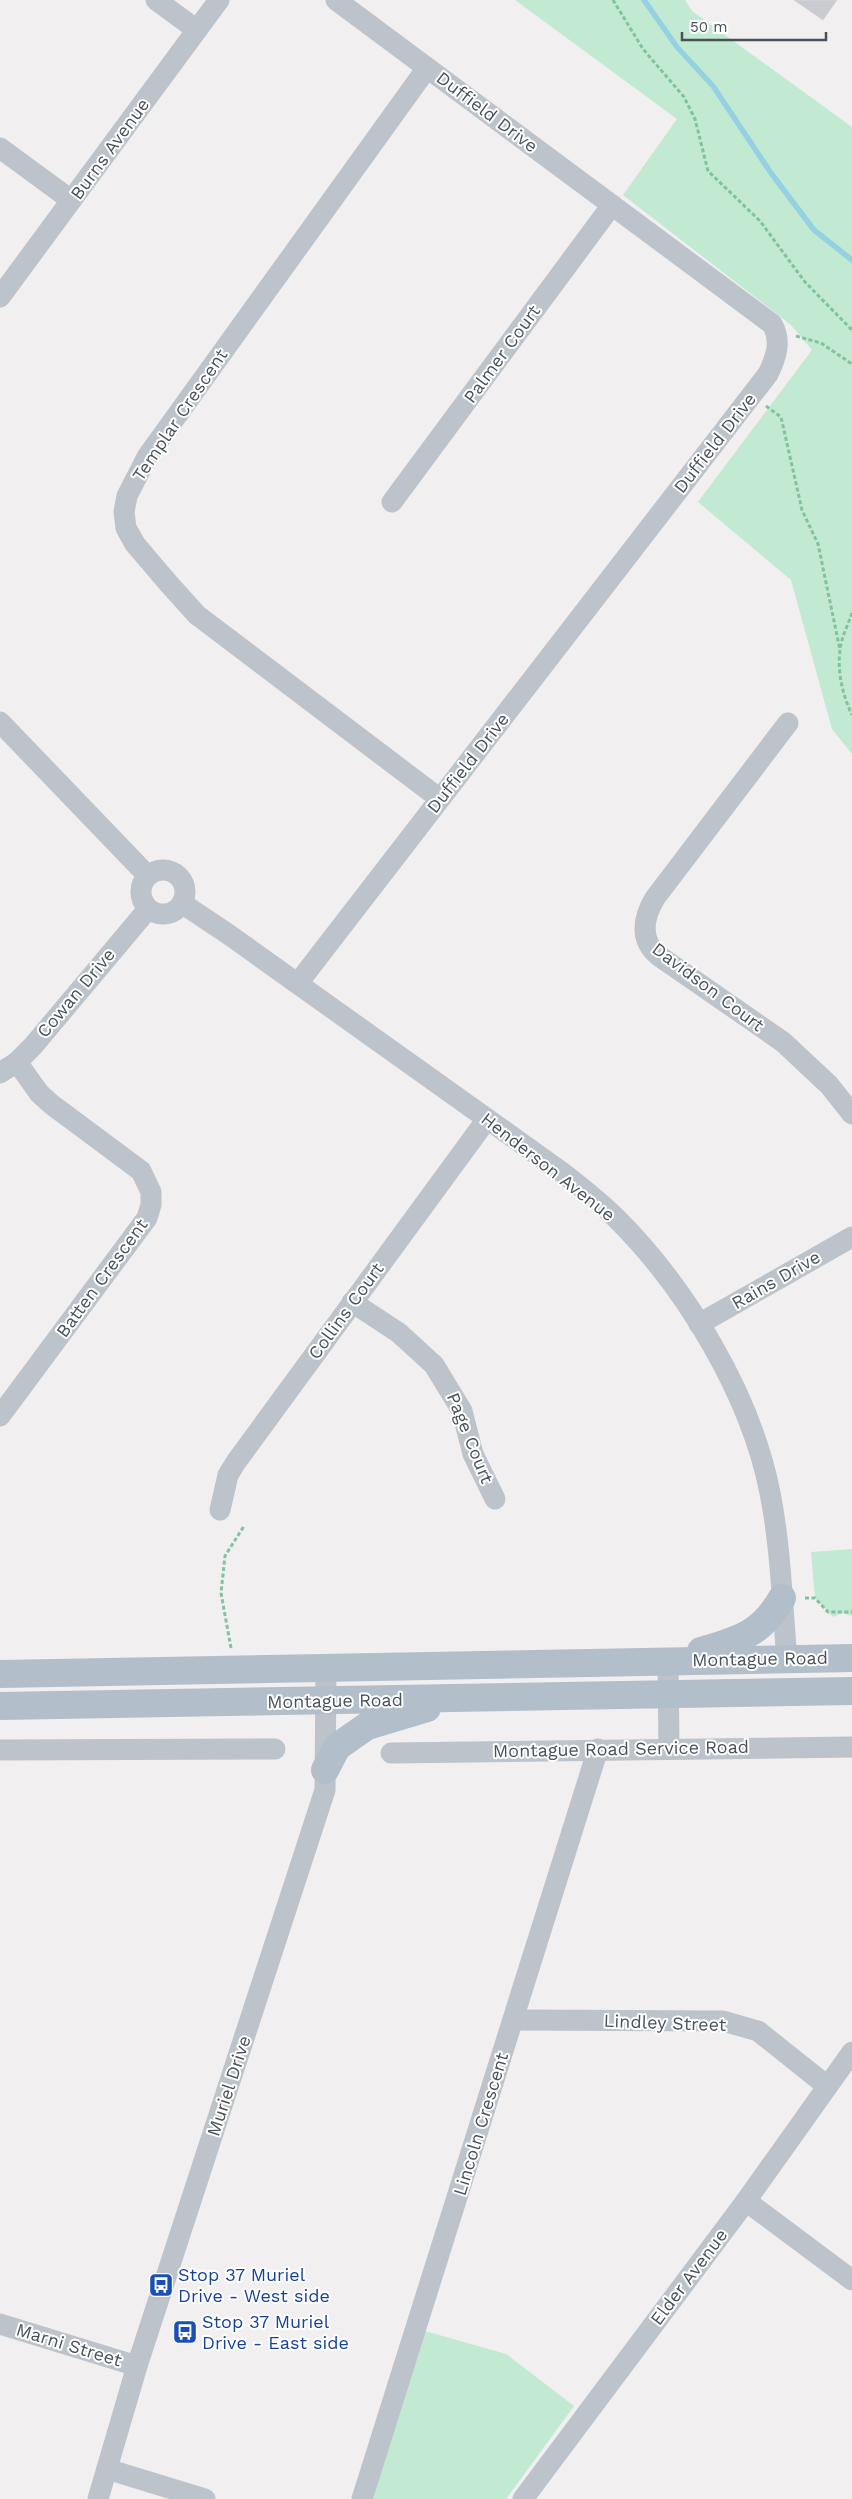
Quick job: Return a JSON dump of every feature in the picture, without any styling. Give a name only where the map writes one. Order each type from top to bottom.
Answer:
[{"type":"main road","points":[[668,1661],[745,1638],[773,1614],[782,1598]]},
{"type":"main road","name":"Montague Road","points":[[0,1674],[852,1658]]},
{"type":"main road","points":[[787,1659],[790,1692]]},
{"type":"main road","name":"Montague Road","points":[[0,1706],[327,1702],[852,1691]]},
{"type":"main road","points":[[325,1770],[337,1747],[367,1726],[459,1698]]},
{"type":"street","points":[[156,0],[197,30]]},
{"type":"street","name":"Burns Avenue","points":[[0,297],[219,0]]},
{"type":"street","name":"Duffield Drive","points":[[298,983],[752,395],[776,360],[776,331],[772,324],[336,0]]},
{"type":"street","name":"Templar Crescent","points":[[428,68],[147,457],[130,488],[124,512],[126,528],[135,544],[198,615],[440,799]]},
{"type":"street","points":[[0,148],[72,200]]},
{"type":"street","name":"Palmer Court","points":[[392,502],[612,205]]},
{"type":"street","points":[[0,722],[147,875]]},
{"type":"street","name":"Davidson Court","points":[[788,724],[655,898],[646,918],[645,938],[650,949],[659,956],[783,1042],[829,1086],[852,1114]]},
{"type":"street","points":[[163,869],[179,875],[185,884],[186,891],[182,904],[172,913],[163,914],[148,909],[141,899],[140,891],[147,875],[163,869]]},
{"type":"street","name":"Henderson Avenue","points":[[182,904],[298,983],[563,1173],[615,1216],[664,1273],[700,1324],[745,1415],[759,1453],[775,1524],[787,1659]]},
{"type":"street","name":"Cowan Drive","points":[[8,1067],[148,909]]},
{"type":"street","name":"Batten Crescent","points":[[0,1416],[147,1218],[151,1206],[151,1192],[141,1171],[51,1104],[8,1067]]},
{"type":"street","name":"Collins Court","points":[[220,1510],[228,1476],[236,1462],[487,1119]]},
{"type":"street","name":"Rains Drive","points":[[700,1324],[852,1236]]},
{"type":"street","name":"Page Court","points":[[352,1302],[399,1334],[434,1365],[462,1411],[473,1454],[496,1499]]},
{"type":"street","name":"Montague Road","points":[[668,1661],[670,1694],[669,1748]]},
{"type":"street","name":"Muriel Drive","points":[[98,2499],[137,2366],[325,1790],[326,1668]]},
{"type":"street","name":"Montague Road Service Road","points":[[391,1753],[852,1747]]},
{"type":"street","points":[[0,1750],[275,1749]]},
{"type":"street","name":"Lincoln Crescent","points":[[362,2499],[598,1749]]},
{"type":"street","name":"Lindley Street","points":[[513,2020],[723,2021],[758,2031],[827,2086]]},
{"type":"street","name":"Elder Avenue","points":[[523,2499],[746,2201],[852,2052]]},
{"type":"street","points":[[746,2201],[852,2280]]},
{"type":"street","name":"Marni Street","points":[[0,2324],[137,2366]]},
{"type":"street","points":[[107,2469],[205,2499]]},
{"type":"path","points":[[613,0],[643,49],[684,97],[695,119],[708,172],[760,221],[805,282],[852,330]]},
{"type":"path","points":[[776,331],[821,343],[852,364]]},
{"type":"path","points":[[752,395],[781,417],[802,510],[818,544],[840,650],[840,674],[845,700],[852,715]]},
{"type":"path","points":[[840,650],[852,613]]},
{"type":"path","points":[[232,1652],[221,1593],[224,1556],[244,1526]]},
{"type":"path","points":[[782,1598],[815,1598],[828,1612],[852,1612]]},
{"type":"green space","points":[[515,0],[685,0],[692,11],[852,127],[852,754],[832,729],[791,580],[698,502],[812,350],[791,325],[623,195],[677,119]]},
{"type":"green space","points":[[852,1549],[852,1616],[842,1613],[833,1617],[815,1598],[811,1552]]},
{"type":"green space","points":[[425,2331],[506,2354],[574,2406],[506,2499],[372,2499]]},
{"type":"building","points":[[794,0],[837,0],[823,20]]},
{"type":"waterway","points":[[644,0],[677,47],[713,86],[771,173],[814,230],[852,260]]},
{"type":"place","name":"Stop 37 Muriel Drive - West side","points":[[161,2285]]},
{"type":"place","name":"Stop 37 Muriel Drive - East side","points":[[185,2332]]}]
